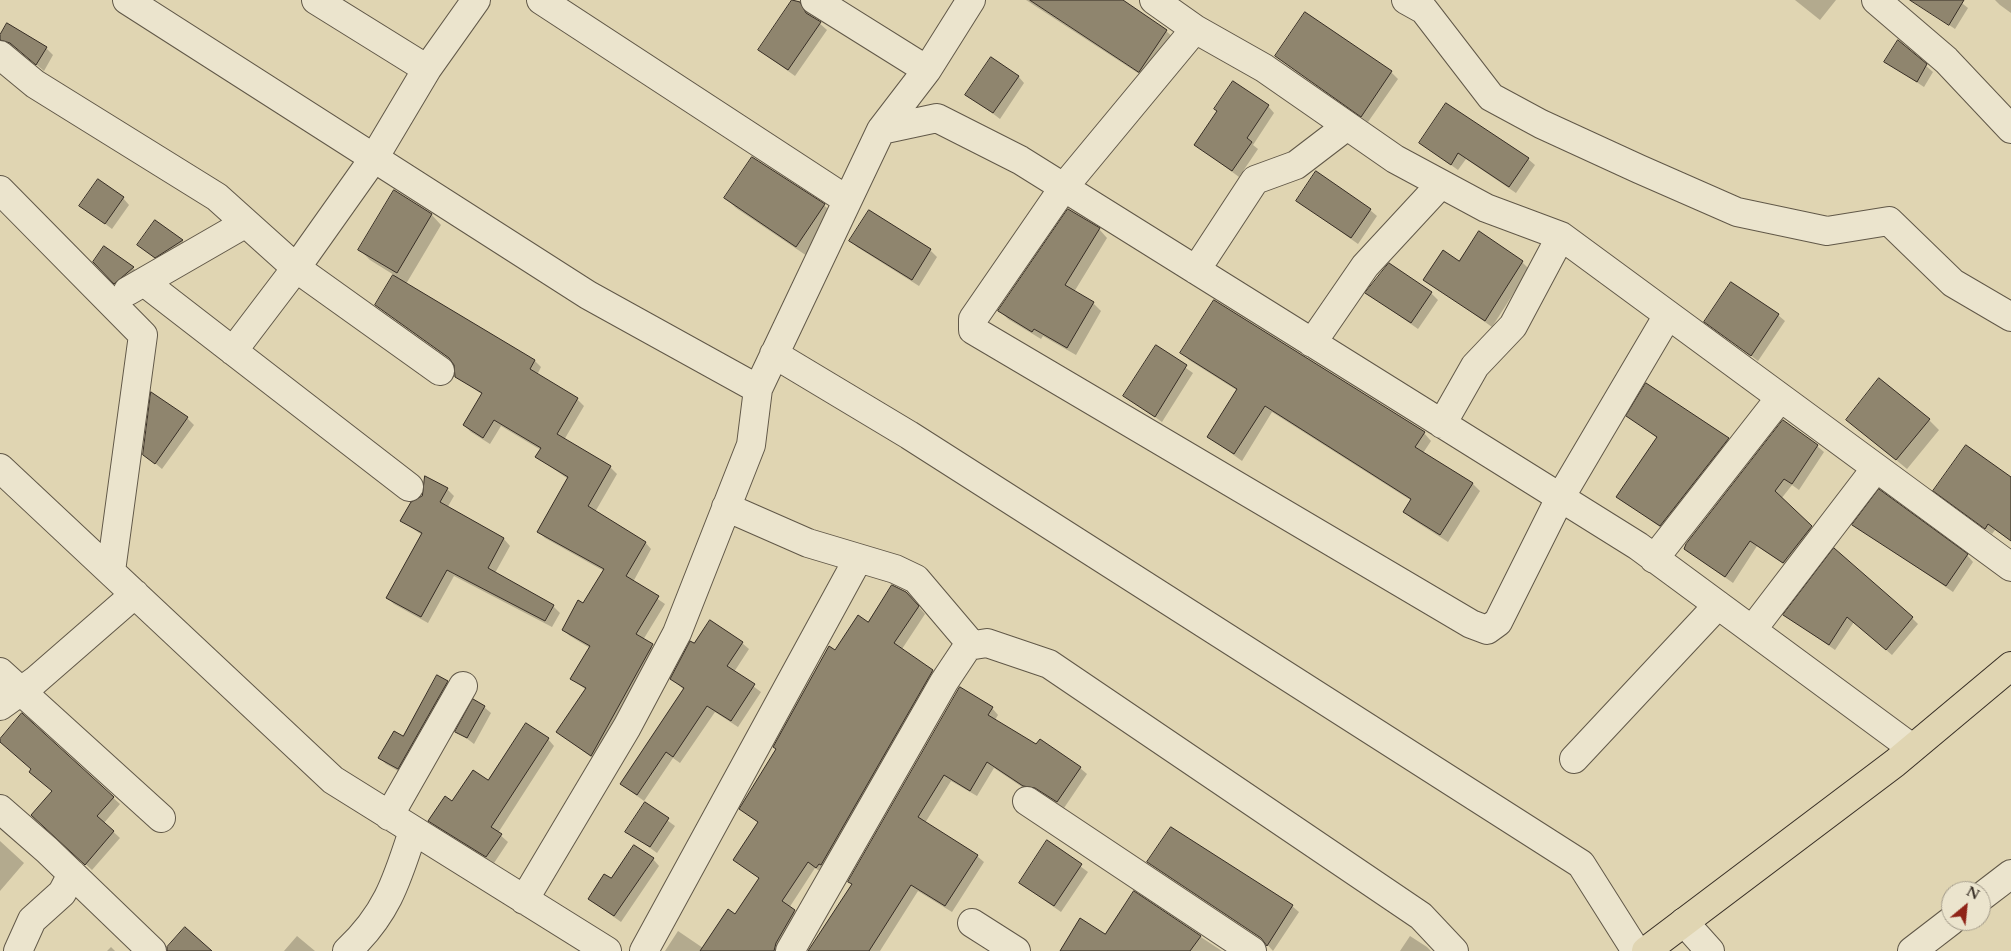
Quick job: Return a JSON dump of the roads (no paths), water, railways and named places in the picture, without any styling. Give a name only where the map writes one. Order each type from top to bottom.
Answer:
[{"type":"main road","points":[[1646,951],[1912,748],[2011,666]]},
{"type":"street","points":[[127,0],[588,295],[758,388]]},
{"type":"street","points":[[316,0],[427,69]]},
{"type":"street","points":[[233,351],[296,268],[374,158],[427,69],[476,0]]},
{"type":"street","points":[[541,0],[847,200]]},
{"type":"street","points":[[815,0],[927,70]]},
{"type":"street","points":[[524,900],[627,727],[677,633],[751,445],[758,388],[881,130],[927,70],[972,0]]},
{"type":"street","points":[[1154,0],[1195,29],[1264,68],[1395,159],[1440,185],[1486,208],[1561,236],[2011,567]]},
{"type":"street","points":[[1406,0],[1424,10],[1491,98],[1541,124],[1737,212],[1828,231],[1889,221],[1954,283],[2011,317]]},
{"type":"street","points":[[1876,0],[1946,60],[2011,129]]},
{"type":"street","points":[[1195,29],[1064,187],[973,319],[973,330],[1471,624],[1487,630],[1498,622],[1560,498],[1668,315]]},
{"type":"street","points":[[0,55],[35,84],[217,197],[296,268],[440,371]]},
{"type":"street","points":[[881,130],[937,118],[1020,160],[1654,558],[1912,748]]},
{"type":"street","points":[[1196,270],[1227,226],[1255,180],[1296,165],[1347,126]]},
{"type":"street","points":[[1312,342],[1365,266],[1440,185]]},
{"type":"street","points":[[0,190],[143,335],[111,571]]},
{"type":"street","points":[[110,302],[246,223]]},
{"type":"street","points":[[1442,424],[1475,366],[1513,326],[1561,236]]},
{"type":"street","points":[[144,282],[408,487]]},
{"type":"street","points":[[774,354],[909,434],[1581,864],[1636,951]]},
{"type":"street","points":[[1654,558],[1780,398]]},
{"type":"street","points":[[0,468],[333,780],[607,951]]},
{"type":"street","points":[[1752,630],[1876,468]]},
{"type":"street","points":[[726,507],[808,543],[896,569],[916,579],[972,645]]},
{"type":"street","points":[[644,951],[858,559]]},
{"type":"street","points":[[10,699],[135,594]]},
{"type":"street","points":[[1574,759],[1718,605]]},
{"type":"street","points":[[790,951],[944,682],[968,646],[987,643],[1050,664],[1421,916],[1454,951]]},
{"type":"street","points":[[0,672],[10,699],[161,818]]},
{"type":"street","points":[[389,816],[463,686]]},
{"type":"street","points":[[1027,802],[1252,951]]},
{"type":"street","points":[[0,809],[72,874],[152,951]]},
{"type":"street","points":[[348,951],[367,933],[385,906],[395,884],[413,831]]},
{"type":"street","points":[[18,951],[32,920],[62,892],[72,874]]},
{"type":"street","points":[[1991,889],[2011,874]]},
{"type":"street","points":[[1684,922],[1710,951]]},
{"type":"street","points":[[972,923],[1016,951]]},
{"type":"street","points":[[1912,951],[1941,929]]}]
